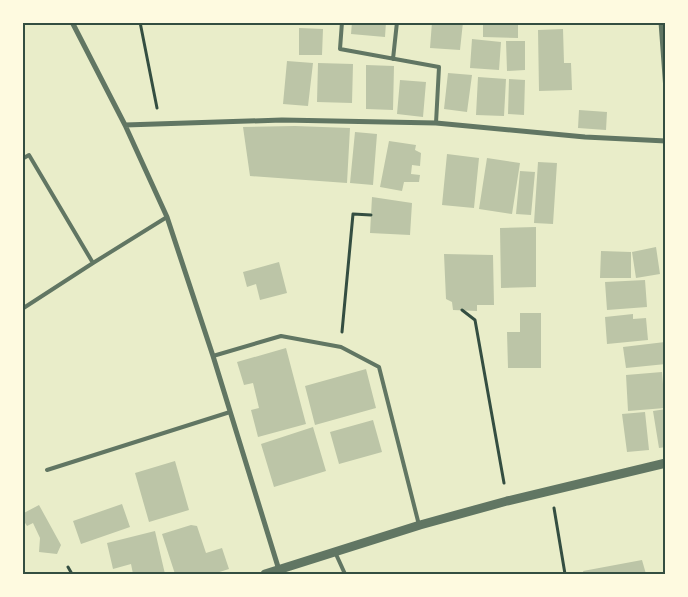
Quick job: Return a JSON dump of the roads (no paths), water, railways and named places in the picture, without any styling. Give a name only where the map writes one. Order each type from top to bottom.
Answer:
[{"type":"street","points":[[72,22],[125,125],[167,217],[213,356],[279,570]]},
{"type":"street","points":[[662,22],[666,90]]},
{"type":"street","points":[[125,125],[282,120],[436,123],[585,137],[666,141]]},
{"type":"street","points":[[265,574],[420,525],[507,501],[666,463]]},
{"type":"lane","points":[[342,22],[340,49],[439,67],[436,123]]},
{"type":"lane","points":[[393,59],[397,22]]},
{"type":"lane","points":[[22,159],[29,154],[93,263]]},
{"type":"lane","points":[[22,309],[167,217]]},
{"type":"lane","points":[[213,356],[281,336],[341,347],[379,368],[420,525]]},
{"type":"lane","points":[[47,470],[230,412]]},
{"type":"lane","points":[[335,552],[345,574]]}]
